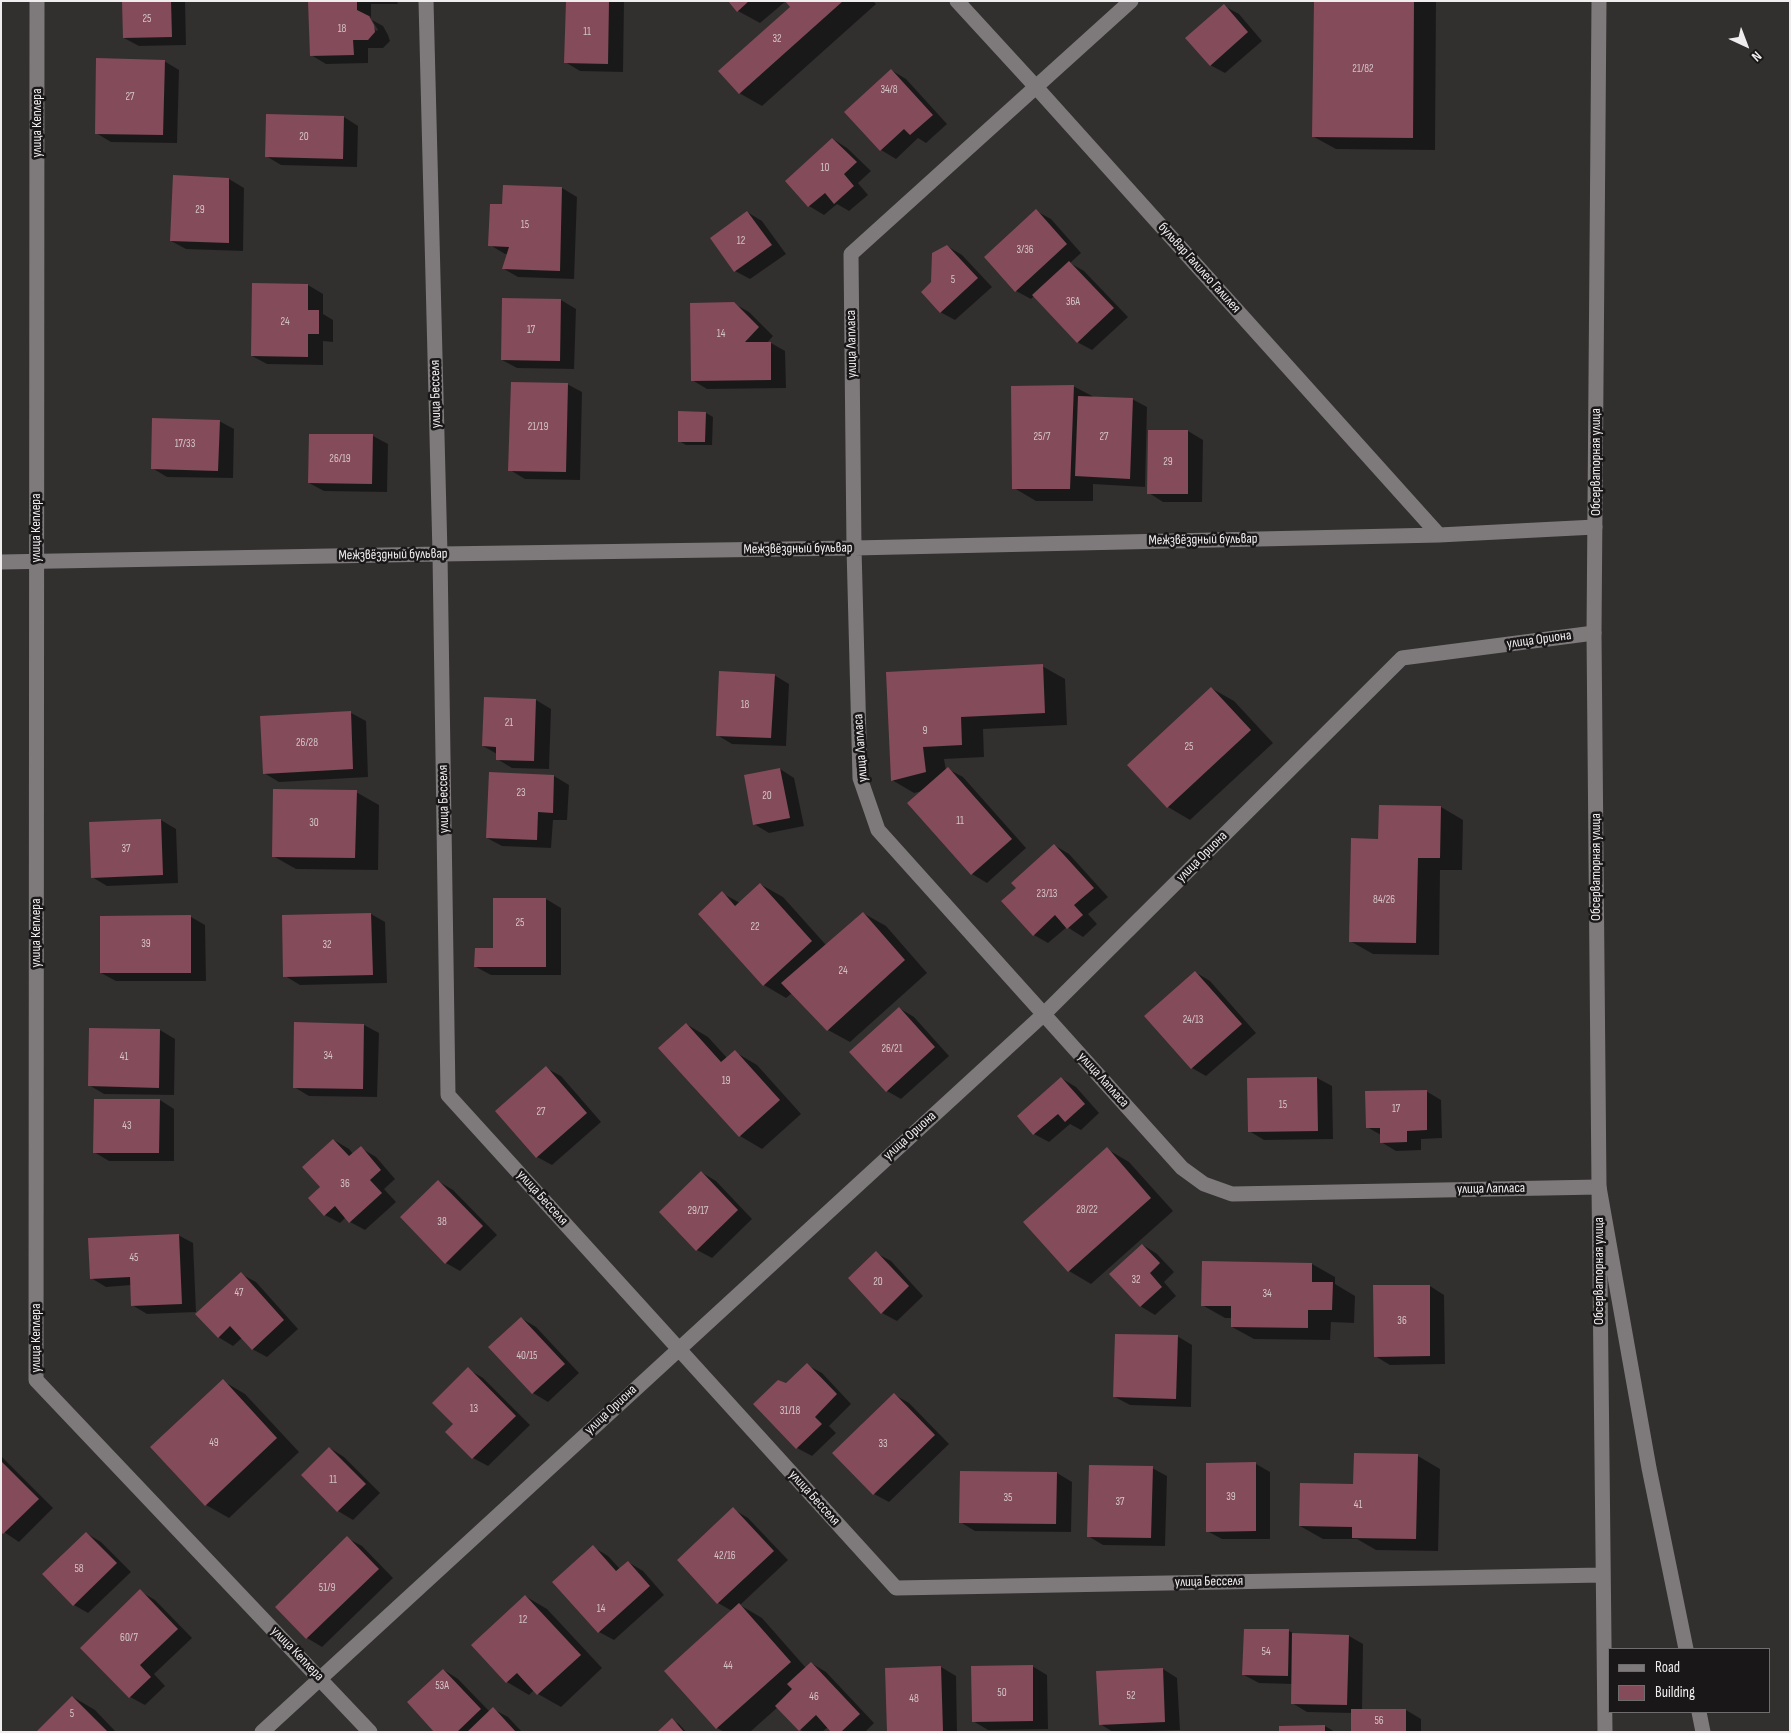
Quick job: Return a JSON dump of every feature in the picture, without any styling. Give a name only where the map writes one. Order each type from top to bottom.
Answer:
[{"type":"street","name":"улица Кеплера","points":[[37,1],[36,1380],[370,1732]]},
{"type":"street","name":"улица Бесселя","points":[[426,1],[440,554],[448,1095],[896,1588],[1602,1575]]},
{"type":"street","name":"бульвар Галилео Галилея","points":[[957,1],[1439,535]]},
{"type":"street","name":"улица Лапласа","points":[[1131,1],[851,254],[854,548],[860,778],[878,830],[1182,1168],[1204,1184],[1232,1194],[1598,1187]]},
{"type":"street","name":"Обсерваторная улица","points":[[1599,1],[1594,633],[1598,1187],[1605,1732]]},
{"type":"street","name":"Межзвёздный бульвар","points":[[1,562],[854,548],[1439,535],[1595,527]]},
{"type":"street","name":"улица Ориона","points":[[262,1732],[678,1348],[1044,1014],[1402,658],[1594,633]]},
{"type":"street","points":[[1598,1187],[1649,1468],[1686,1648]]},
{"type":"street","points":[[1699,1713],[1704,1732]]},
{"type":"building","points":[[122,1],[171,1],[172,37],[123,38]]},
{"type":"building","points":[[308,1],[357,1],[357,10],[369,16],[374,25],[375,32],[368,40],[353,40],[354,55],[310,56]]},
{"type":"building","points":[[566,1],[609,1],[608,64],[564,63]]},
{"type":"building","points":[[728,1],[749,1],[737,12]]},
{"type":"building","points":[[785,1],[843,1],[739,94],[718,71],[790,7]]},
{"type":"building","points":[[1314,1],[1414,1],[1413,138],[1312,137]]},
{"type":"building","points":[[1224,4],[1248,32],[1210,66],[1185,38]]},
{"type":"building","points":[[96,58],[165,60],[163,135],[95,134]]},
{"type":"building","points":[[891,69],[933,115],[910,135],[904,129],[880,151],[844,112]]},
{"type":"building","points":[[266,114],[344,116],[343,159],[265,157]]},
{"type":"building","points":[[832,138],[857,162],[844,174],[854,186],[834,204],[825,193],[808,207],[785,181]]},
{"type":"building","points":[[173,175],[229,178],[229,243],[170,241]]},
{"type":"building","points":[[503,185],[562,187],[560,271],[502,269],[509,247],[488,246],[490,204],[502,204]]},
{"type":"building","points":[[1036,209],[1067,244],[1015,292],[984,257]]},
{"type":"building","points":[[747,211],[772,245],[734,272],[710,238]]},
{"type":"building","points":[[947,245],[978,278],[940,313],[921,292],[931,282],[932,253]]},
{"type":"building","points":[[1069,261],[1114,308],[1077,343],[1032,295]]},
{"type":"building","points":[[252,283],[308,284],[308,310],[319,310],[319,334],[308,334],[308,357],[251,356]]},
{"type":"building","points":[[502,298],[561,299],[560,361],[501,360]]},
{"type":"building","points":[[734,302],[759,327],[745,342],[771,342],[771,380],[691,381],[690,303]]},
{"type":"building","points":[[511,382],[568,383],[566,472],[508,471]]},
{"type":"building","points":[[1074,385],[1070,489],[1012,489],[1011,386]]},
{"type":"building","points":[[1078,396],[1133,398],[1130,479],[1075,476]]},
{"type":"building","points":[[678,411],[706,412],[705,442],[678,442]]},
{"type":"building","points":[[152,418],[220,420],[218,471],[151,469]]},
{"type":"building","points":[[1148,430],[1188,430],[1188,494],[1147,494]]},
{"type":"building","points":[[309,434],[373,434],[372,484],[308,483]]},
{"type":"building","points":[[1043,664],[1045,713],[961,717],[962,745],[923,747],[926,772],[891,781],[886,672]]},
{"type":"building","points":[[719,671],[775,674],[771,738],[716,736]]},
{"type":"building","points":[[1211,687],[1251,730],[1167,808],[1127,765]]},
{"type":"building","points":[[484,697],[536,699],[534,761],[496,760],[496,747],[482,746]]},
{"type":"building","points":[[351,711],[353,769],[263,774],[260,716]]},
{"type":"building","points":[[948,767],[1012,839],[971,875],[907,803]]},
{"type":"building","points":[[780,768],[790,818],[753,825],[744,775]]},
{"type":"building","points":[[489,772],[554,775],[553,813],[538,812],[537,840],[486,838]]},
{"type":"building","points":[[273,789],[357,790],[355,858],[272,857]]},
{"type":"building","points":[[1379,805],[1441,806],[1440,858],[1418,858],[1416,943],[1349,942],[1351,838],[1378,839]]},
{"type":"building","points":[[161,819],[163,875],[91,878],[89,822]]},
{"type":"building","points":[[1054,844],[1094,888],[1074,905],[1083,915],[1067,929],[1055,915],[1033,936],[1001,901],[1016,888],[1011,883]]},
{"type":"building","points":[[760,883],[812,941],[763,986],[698,914],[722,891],[735,906]]},
{"type":"building","points":[[493,898],[546,898],[546,967],[474,967],[475,948],[493,948]]},
{"type":"building","points":[[863,912],[905,960],[827,1031],[781,983]]},
{"type":"building","points":[[371,913],[373,975],[283,977],[282,915]]},
{"type":"building","points":[[191,915],[191,973],[100,973],[100,916]]},
{"type":"building","points":[[1195,971],[1242,1024],[1191,1069],[1144,1016]]},
{"type":"building","points":[[899,1007],[935,1047],[886,1092],[849,1052]]},
{"type":"building","points":[[294,1022],[364,1024],[363,1089],[293,1088]]},
{"type":"building","points":[[686,1023],[721,1062],[735,1050],[780,1100],[739,1137],[658,1048]]},
{"type":"building","points":[[89,1028],[160,1029],[159,1088],[88,1086]]},
{"type":"building","points":[[546,1066],[587,1113],[536,1158],[495,1111]]},
{"type":"building","points":[[1061,1077],[1085,1104],[1065,1122],[1058,1114],[1033,1135],[1017,1116]]},
{"type":"building","points":[[1317,1077],[1318,1131],[1248,1132],[1247,1078]]},
{"type":"building","points":[[1427,1090],[1427,1130],[1407,1131],[1407,1142],[1380,1143],[1380,1128],[1366,1128],[1365,1091]]},
{"type":"building","points":[[94,1099],[160,1099],[159,1153],[93,1153]]},
{"type":"building","points":[[333,1139],[349,1156],[361,1146],[381,1170],[370,1180],[382,1193],[349,1223],[335,1206],[324,1216],[308,1198],[320,1187],[302,1167]]},
{"type":"building","points":[[1107,1147],[1151,1198],[1068,1272],[1023,1222]]},
{"type":"building","points":[[701,1171],[738,1210],[696,1251],[659,1212]]},
{"type":"building","points":[[438,1180],[483,1226],[445,1264],[400,1217]]},
{"type":"building","points":[[179,1234],[182,1304],[131,1306],[130,1277],[90,1279],[88,1238]]},
{"type":"building","points":[[1142,1244],[1160,1263],[1150,1273],[1162,1287],[1140,1307],[1109,1274]]},
{"type":"building","points":[[876,1251],[909,1286],[881,1314],[848,1278]]},
{"type":"building","points":[[1202,1261],[1312,1263],[1312,1282],[1333,1282],[1332,1310],[1308,1310],[1308,1328],[1231,1327],[1231,1306],[1201,1306]]},
{"type":"building","points":[[241,1272],[284,1320],[252,1350],[230,1326],[218,1338],[195,1314]]},
{"type":"building","points":[[1373,1285],[1430,1285],[1430,1356],[1374,1357]]},
{"type":"building","points":[[521,1317],[565,1364],[532,1394],[488,1347]]},
{"type":"building","points":[[1115,1334],[1178,1335],[1176,1399],[1113,1397]]},
{"type":"building","points":[[807,1363],[837,1394],[815,1417],[822,1424],[796,1449],[753,1404],[778,1380],[786,1383]]},
{"type":"building","points":[[468,1367],[516,1416],[472,1459],[445,1432],[453,1424],[432,1403]]},
{"type":"building","points":[[223,1379],[277,1438],[205,1506],[150,1447]]},
{"type":"building","points":[[894,1393],[935,1435],[873,1495],[832,1453]]},
{"type":"building","points":[[329,1447],[366,1484],[337,1512],[301,1475]]},
{"type":"building","points":[[1354,1453],[1418,1454],[1416,1539],[1352,1538],[1352,1527],[1299,1526],[1300,1483],[1353,1484]]},
{"type":"building","points":[[1,1461],[39,1499],[3,1534],[1,1532]]},
{"type":"building","points":[[1256,1462],[1256,1531],[1206,1532],[1206,1463]]},
{"type":"building","points":[[1089,1465],[1153,1466],[1151,1538],[1087,1537]]},
{"type":"building","points":[[960,1471],[1057,1472],[1056,1524],[959,1523]]},
{"type":"building","points":[[733,1507],[774,1551],[717,1604],[677,1560]]},
{"type":"building","points":[[86,1532],[117,1563],[73,1606],[42,1574]]},
{"type":"building","points":[[347,1536],[379,1569],[306,1639],[275,1607]]},
{"type":"building","points":[[593,1545],[616,1571],[628,1561],[650,1586],[598,1633],[552,1582]]},
{"type":"building","points":[[140,1589],[178,1629],[140,1665],[151,1677],[129,1698],[80,1648]]},
{"type":"building","points":[[525,1595],[581,1655],[537,1695],[517,1673],[506,1683],[471,1645]]},
{"type":"building","points":[[739,1603],[791,1662],[716,1729],[664,1671]]},
{"type":"building","points":[[1244,1629],[1289,1629],[1288,1676],[1242,1675]]},
{"type":"building","points":[[1292,1633],[1349,1635],[1347,1705],[1291,1704]]},
{"type":"building","points":[[811,1662],[860,1714],[841,1732],[831,1732],[816,1715],[799,1731],[775,1706],[792,1689],[787,1684]]},
{"type":"building","points":[[1033,1665],[1033,1721],[972,1722],[971,1666]]},
{"type":"building","points":[[941,1666],[943,1731],[887,1732],[885,1668]]},
{"type":"building","points":[[1163,1668],[1165,1722],[1099,1725],[1096,1671]]},
{"type":"building","points":[[443,1669],[481,1709],[457,1732],[434,1732],[407,1702]]},
{"type":"building","points":[[72,1696],[108,1732],[36,1732]]},
{"type":"building","points":[[493,1707],[516,1732],[467,1732]]},
{"type":"building","points":[[1351,1709],[1406,1709],[1406,1732],[1351,1732]]},
{"type":"building","points":[[672,1718],[684,1732],[657,1732]]},
{"type":"building","points":[[1325,1725],[1325,1732],[1279,1732],[1279,1726]]}]
